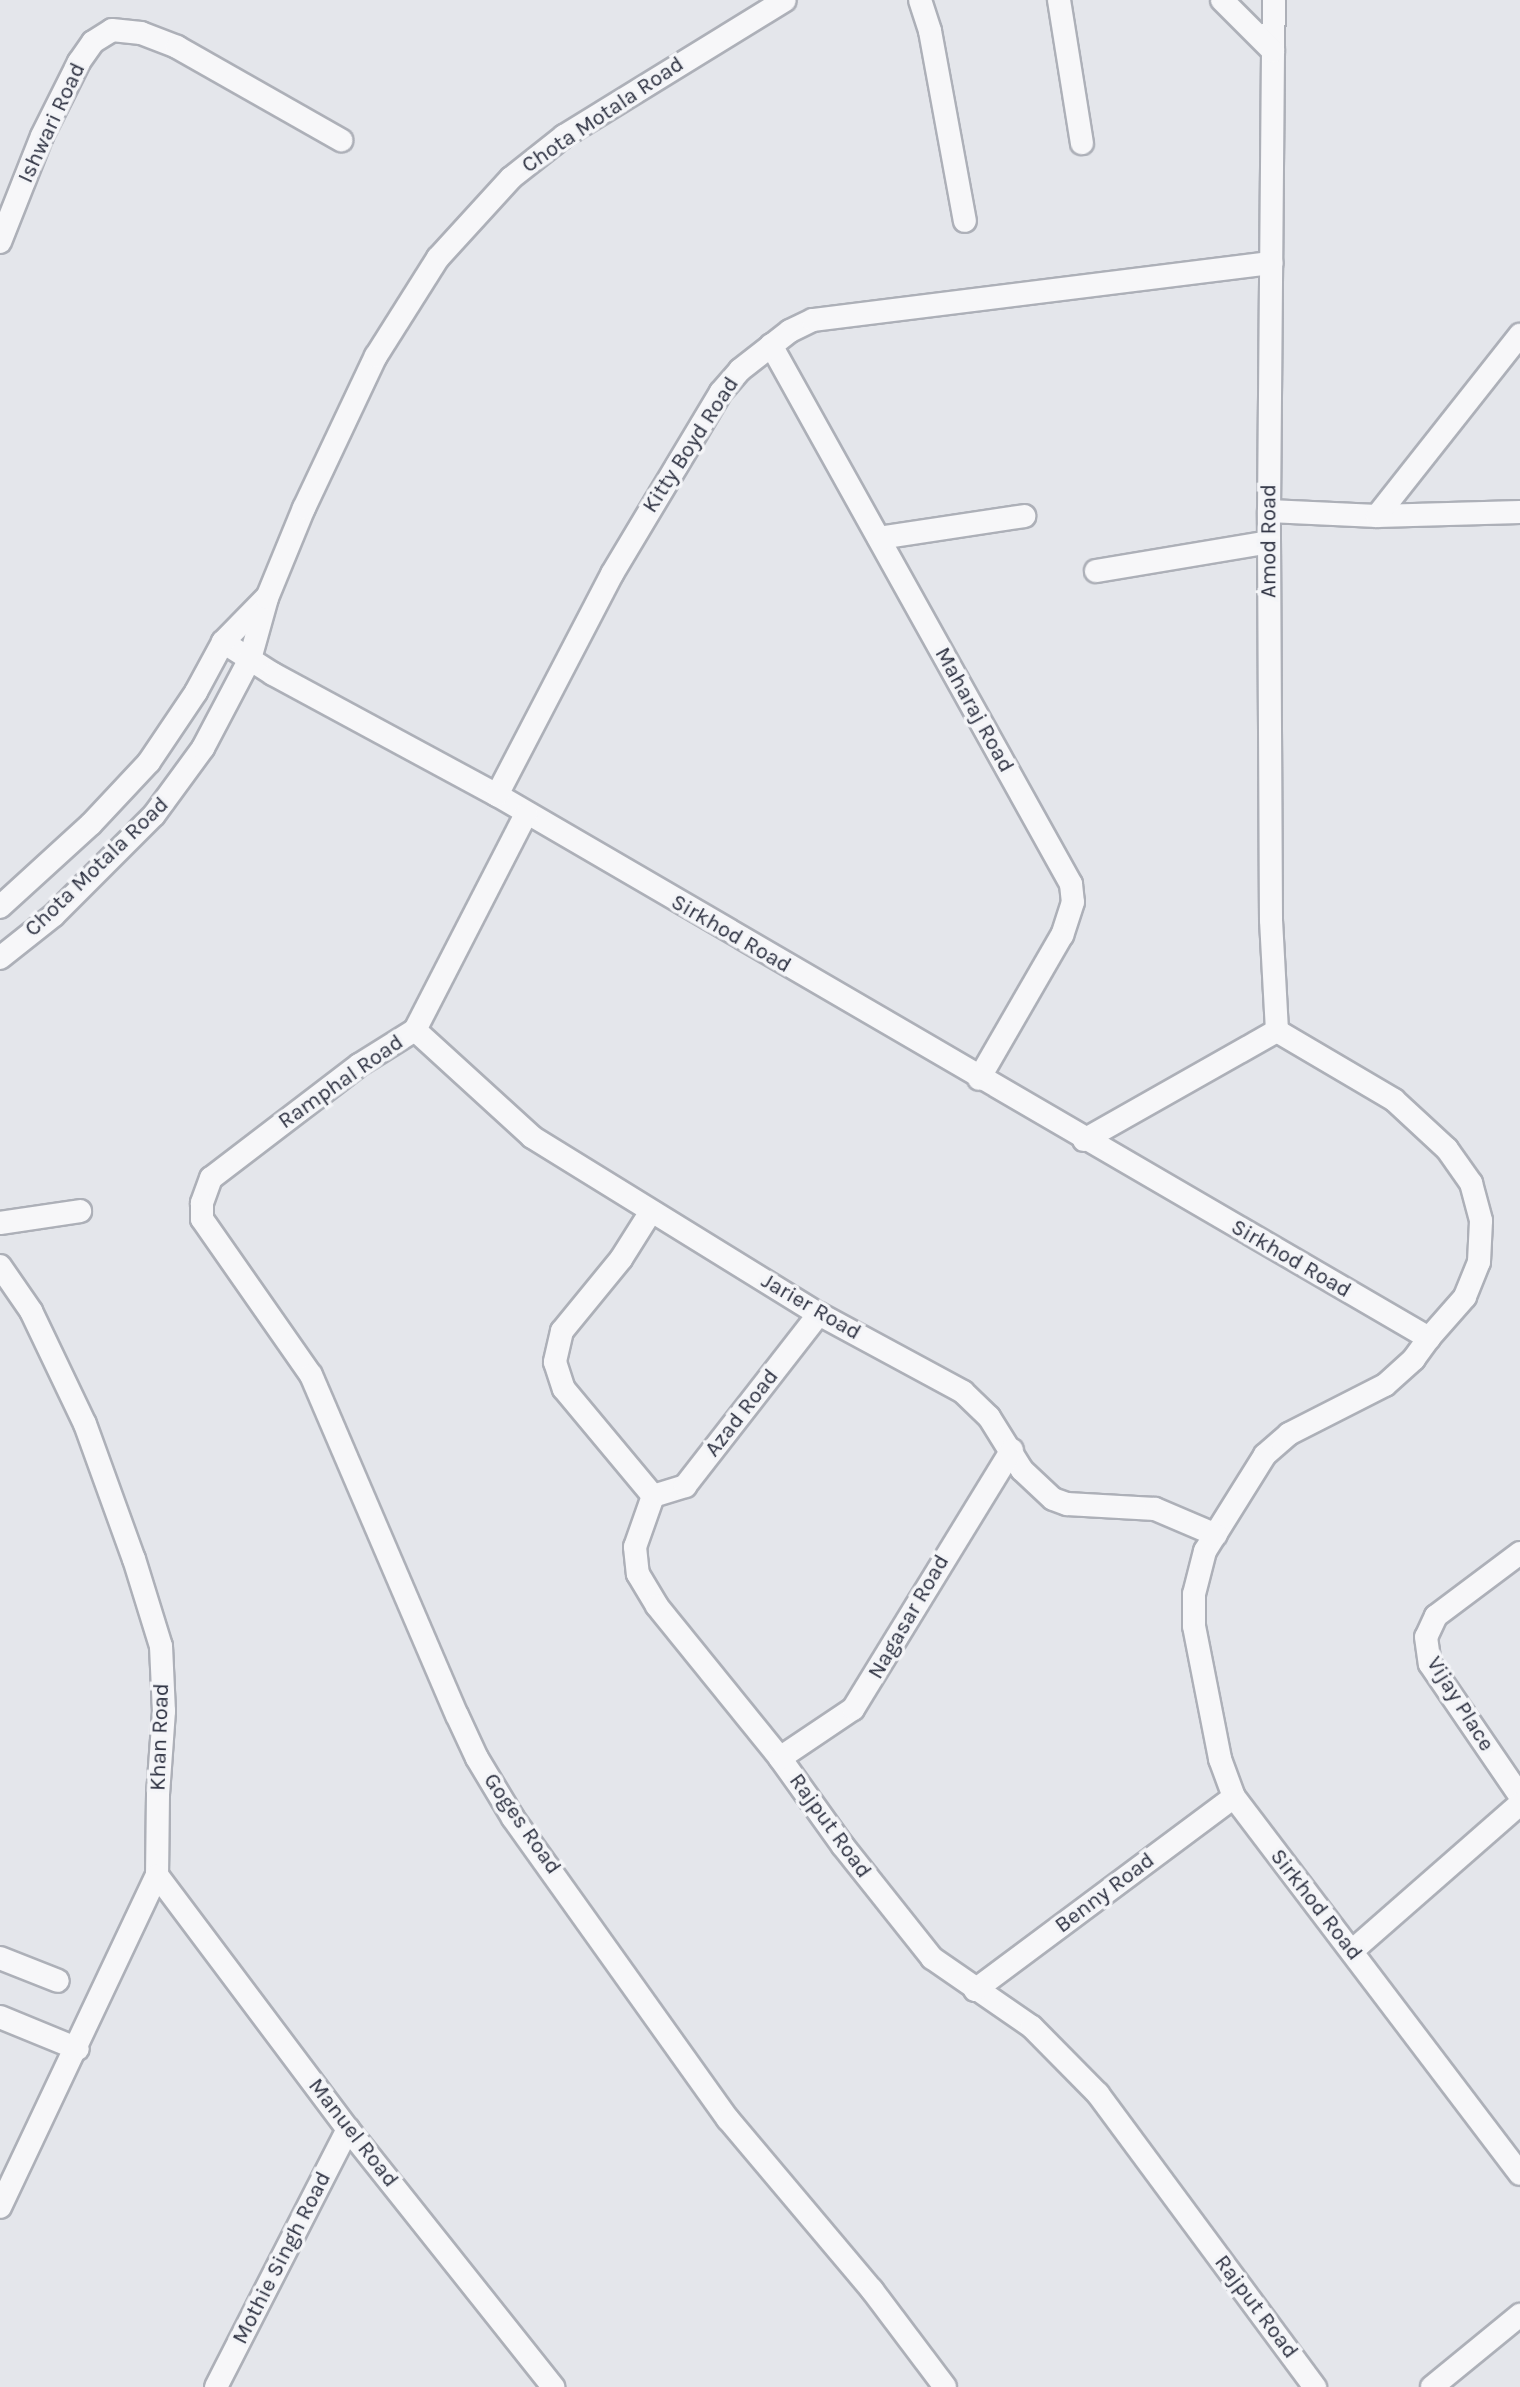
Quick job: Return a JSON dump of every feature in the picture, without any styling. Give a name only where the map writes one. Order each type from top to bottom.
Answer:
[{"type":"street","name":"Chota Motala Road","points":[[0,958],[54,915],[154,815],[203,748],[250,659],[267,598],[304,508],[376,356],[438,258],[511,178],[564,136],[785,0]]},
{"type":"street","points":[[920,0],[930,31],[965,221]]},
{"type":"street","points":[[1059,0],[1082,143]]},
{"type":"street","points":[[1222,0],[1273,51]]},
{"type":"street","name":"Amod Road","points":[[1274,0],[1269,542],[1271,920],[1277,1031]]},
{"type":"street","name":"Ishwari Road","points":[[0,242],[42,136],[74,72],[93,42],[112,30],[141,33],[177,47],[341,140]]},
{"type":"street","name":"Kitty Boyd Road","points":[[497,795],[612,574],[668,476],[721,392],[740,370],[771,345],[813,320],[1271,263]]},
{"type":"street","points":[[1377,516],[1520,335]]},
{"type":"street","name":"Maharaj Road","points":[[771,345],[1071,884],[1073,902],[1062,935],[979,1079]]},
{"type":"street","points":[[1269,511],[1377,516],[1520,512]]},
{"type":"street","points":[[879,538],[1024,516]]},
{"type":"street","points":[[1096,571],[1269,542]]},
{"type":"street","name":"Chota Motala Road","points":[[0,907],[91,824],[149,762],[196,692],[223,642],[267,598]]},
{"type":"street","name":"Sirkhod Road","points":[[223,642],[497,795],[979,1079],[1429,1338],[1414,1359],[1385,1385],[1289,1434],[1265,1455],[1199,1567],[1194,1626],[1220,1759],[1234,1797],[1520,2174]]},
{"type":"street","name":"Ramphal Road","points":[[202,1203],[211,1178],[359,1065],[415,1030],[526,814]]},
{"type":"street","name":"Jarier Road","points":[[415,1030],[532,1137],[650,1213],[819,1314],[963,1392],[989,1417],[1022,1470],[1053,1499],[1067,1504],[1155,1509],[1216,1535]]},
{"type":"street","points":[[1084,1140],[1277,1031],[1394,1100],[1447,1149],[1471,1183],[1481,1221],[1479,1262],[1465,1297],[1429,1338]]},
{"type":"street","name":"Goges Road","points":[[202,1203],[201,1212],[207,1230],[266,1307],[311,1375],[457,1715],[477,1758],[513,1818],[728,2119],[872,2290],[945,2387]]},
{"type":"street","points":[[0,1223],[80,1211]]},
{"type":"street","points":[[650,1213],[621,1259],[562,1331],[555,1362],[564,1389],[653,1496]]},
{"type":"street","name":"Khan Road","points":[[0,1266],[31,1311],[85,1424],[134,1559],[161,1646],[164,1711],[158,1795],[157,1875],[78,2049],[0,2207]]},
{"type":"street","name":"Azad Road","points":[[653,1496],[685,1486],[819,1314]]},
{"type":"street","name":"Nagasar Road","points":[[780,1758],[853,1709],[1012,1450]]},
{"type":"street","name":"Rajput Road","points":[[653,1496],[635,1547],[638,1574],[657,1606],[780,1758],[843,1846],[932,1958],[1032,2027],[1098,2094],[1315,2387]]},
{"type":"street","name":"Vijay Place","points":[[1520,1553],[1436,1616],[1426,1637],[1430,1664],[1520,1796]]},
{"type":"street","name":"Benny Road","points":[[975,1990],[1234,1797]]},
{"type":"street","points":[[1352,1951],[1520,1804]]},
{"type":"street","name":"Manuel Road","points":[[157,1875],[348,2129],[553,2387]]},
{"type":"street","points":[[0,1958],[58,1981]]},
{"type":"street","points":[[0,2017],[78,2049]]},
{"type":"street","name":"Mothie Singh Road","points":[[216,2387],[348,2129]]},
{"type":"street","points":[[1432,2387],[1520,2315]]}]
